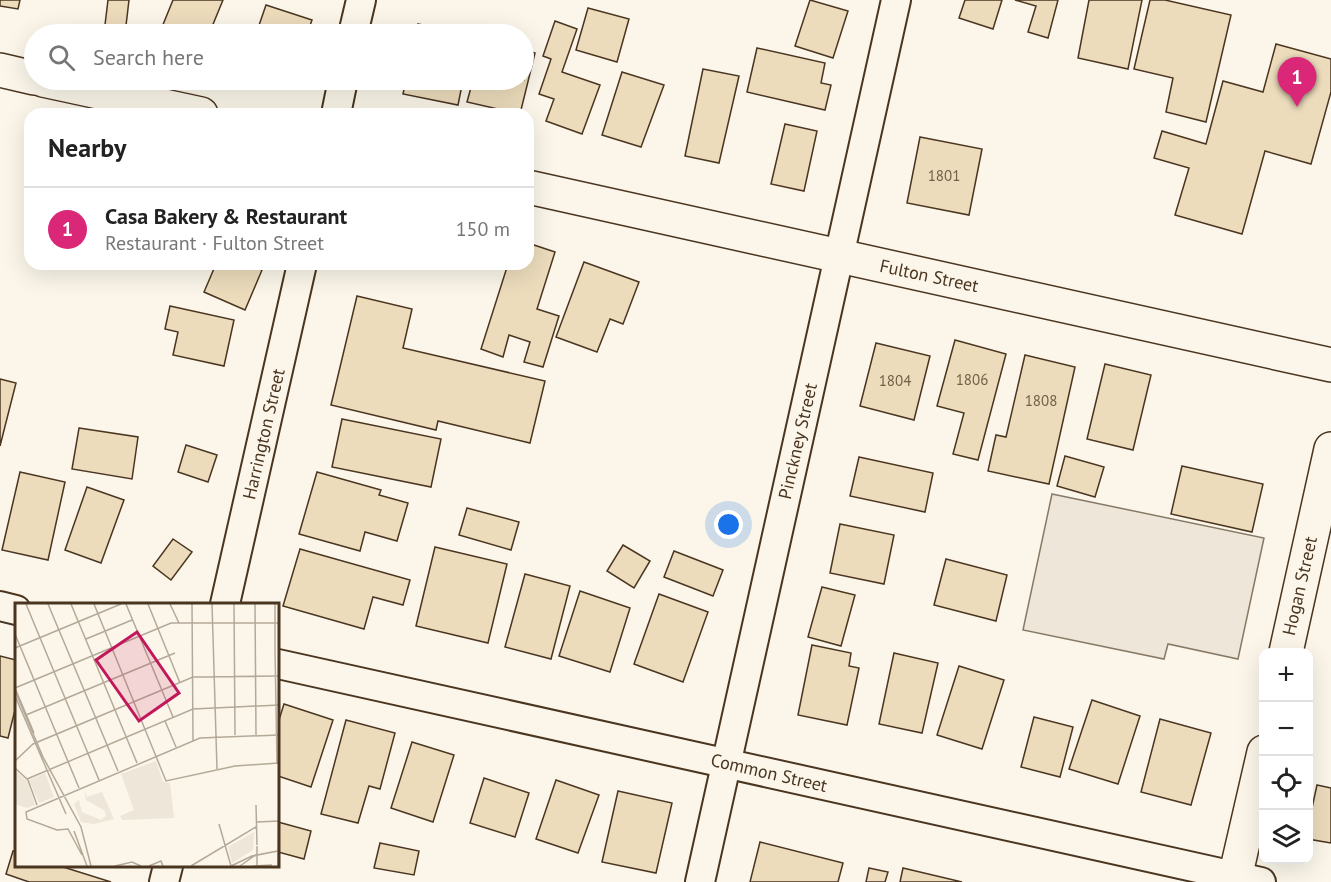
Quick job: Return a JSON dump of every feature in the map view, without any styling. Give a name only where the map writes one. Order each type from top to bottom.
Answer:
[{"type":"street","points":[[355,24],[361,0]]},
{"type":"street","name":"Pinckney Street","points":[[700,882],[896,0]]},
{"type":"street","points":[[0,70],[24,76]]},
{"type":"street","points":[[89,90],[173,108]]},
{"type":"street","points":[[337,108],[341,90]]},
{"type":"street","name":"Fulton Street","points":[[534,187],[1331,365]]},
{"type":"street","name":"Harrington Street","points":[[225,603],[301,270]]},
{"type":"street","name":"Hogan Street","points":[[1287,648],[1331,449]]},
{"type":"street","points":[[0,606],[15,609]]},
{"type":"street","name":"Common Street","points":[[279,664],[1244,880]]},
{"type":"street","points":[[1244,880],[1262,756]]},
{"type":"street","points":[[164,882],[168,867]]},
{"type":"shaded area","points":[[1052,494],[1264,538],[1238,659],[1168,644],[1164,659],[1023,630]]},
{"type":"building","points":[[0,0],[20,0],[18,9],[0,6]]},
{"type":"building","points":[[108,0],[129,0],[126,24],[105,24]]},
{"type":"building","points":[[173,0],[223,0],[213,24],[163,24]]},
{"type":"building","points":[[810,0],[848,11],[833,58],[795,46]]},
{"type":"building","points":[[965,0],[1002,0],[993,29],[959,18]]},
{"type":"building","points":[[1015,0],[1058,0],[1048,38],[1028,32],[1036,6]]},
{"type":"building","points":[[1089,0],[1142,0],[1128,69],[1078,58]]},
{"type":"building","points":[[1150,0],[1165,0],[1231,15],[1206,122],[1166,112],[1173,78],[1134,69]]},
{"type":"building","points":[[266,5],[312,20],[311,24],[259,24]]},
{"type":"building","points":[[588,8],[629,19],[617,62],[576,50]]},
{"type":"building","points":[[555,21],[577,29],[562,72],[600,85],[582,134],[546,121],[554,99],[539,94],[551,59],[543,56]]},
{"type":"building","points":[[1276,44],[1331,59],[1331,92],[1311,164],[1265,151],[1242,234],[1175,215],[1189,168],[1154,158],[1162,131],[1206,144],[1223,81],[1263,92]]},
{"type":"building","points":[[757,48],[825,63],[821,83],[831,85],[825,110],[747,92]]},
{"type":"building","points":[[703,69],[739,76],[719,163],[685,156]]},
{"type":"building","points":[[622,72],[664,85],[641,147],[602,135]]},
{"type":"building","points":[[404,90],[461,90],[458,105],[403,94]]},
{"type":"building","points":[[470,90],[526,90],[521,108],[494,108],[467,102]]},
{"type":"building","points":[[785,124],[817,131],[804,191],[771,184]]},
{"type":"building","points":[[920,137],[982,149],[969,215],[907,203]]},
{"type":"building","points":[[534,245],[555,252],[537,309],[559,316],[543,367],[524,362],[530,342],[509,335],[503,357],[481,349],[506,270],[534,270]]},
{"type":"building","points":[[584,262],[639,282],[623,324],[610,319],[597,352],[556,337]]},
{"type":"building","points":[[213,270],[262,270],[245,310],[204,292]]},
{"type":"building","points":[[357,296],[412,309],[403,348],[545,381],[530,443],[438,421],[436,430],[331,405]]},
{"type":"building","points":[[170,306],[234,320],[224,366],[173,355],[178,332],[165,329]]},
{"type":"building","points":[[955,340],[1006,354],[978,460],[953,454],[964,413],[937,406]]},
{"type":"building","points":[[876,343],[930,356],[914,420],[860,406]]},
{"type":"building","points":[[1025,355],[1075,367],[1049,484],[988,471],[996,435],[1006,437]]},
{"type":"building","points":[[1105,364],[1151,375],[1133,450],[1087,439]]},
{"type":"building","points":[[0,379],[16,383],[0,446]]},
{"type":"building","points":[[342,419],[441,439],[431,487],[332,467]]},
{"type":"building","points":[[79,428],[138,437],[132,479],[72,469]]},
{"type":"building","points":[[186,445],[217,455],[208,482],[178,472]]},
{"type":"building","points":[[1065,456],[1104,467],[1095,497],[1057,486]]},
{"type":"building","points":[[859,457],[933,473],[925,512],[850,496]]},
{"type":"building","points":[[1182,466],[1263,484],[1252,532],[1171,514]]},
{"type":"building","points":[[20,472],[65,482],[48,560],[2,550]]},
{"type":"building","points":[[317,472],[381,490],[379,495],[408,503],[397,541],[365,532],[360,551],[299,534]]},
{"type":"building","points":[[87,487],[124,500],[101,563],[65,550]]},
{"type":"building","points":[[467,508],[519,522],[511,550],[459,535]]},
{"type":"building","points":[[840,524],[894,535],[884,584],[830,573]]},
{"type":"building","points":[[173,539],[192,552],[171,580],[153,566]]},
{"type":"building","points":[[623,545],[650,561],[634,588],[607,571]]},
{"type":"building","points":[[435,547],[507,564],[488,643],[416,626]]},
{"type":"building","points":[[300,549],[410,580],[403,605],[373,597],[364,629],[283,606]]},
{"type":"building","points":[[674,551],[723,570],[713,596],[664,577]]},
{"type":"building","points":[[946,559],[1007,575],[996,621],[934,605]]},
{"type":"building","points":[[525,574],[570,586],[551,659],[505,647]]},
{"type":"building","points":[[822,587],[855,595],[841,646],[808,637]]},
{"type":"building","points":[[580,591],[630,608],[610,672],[559,656]]},
{"type":"building","points":[[659,594],[708,612],[683,682],[634,664]]},
{"type":"building","points":[[812,645],[851,653],[849,666],[859,668],[847,725],[798,715]]},
{"type":"building","points":[[894,653],[938,663],[922,733],[879,724]]},
{"type":"building","points":[[0,656],[15,660],[15,710],[8,738],[0,736]]},
{"type":"building","points":[[959,666],[1004,680],[982,749],[937,735]]},
{"type":"building","points":[[1092,700],[1140,716],[1118,784],[1069,769]]},
{"type":"building","points":[[284,704],[333,720],[311,787],[279,776],[279,720]]},
{"type":"building","points":[[1034,717],[1073,727],[1060,777],[1021,767]]},
{"type":"building","points":[[1160,719],[1211,733],[1191,805],[1141,792]]},
{"type":"building","points":[[346,720],[395,733],[380,789],[369,786],[358,823],[321,814]]},
{"type":"building","points":[[412,742],[454,755],[433,822],[391,808]]},
{"type":"building","points":[[484,778],[529,793],[515,837],[470,823]]},
{"type":"building","points":[[556,780],[599,795],[578,853],[536,839]]},
{"type":"building","points":[[1317,785],[1331,788],[1331,843],[1313,840],[1313,803]]},
{"type":"building","points":[[618,791],[672,803],[656,873],[602,862]]},
{"type":"building","points":[[279,822],[311,831],[304,859],[279,852]]},
{"type":"building","points":[[760,842],[843,863],[838,882],[750,882]]},
{"type":"building","points":[[380,843],[419,851],[414,875],[374,868]]},
{"type":"building","points":[[13,851],[15,852],[15,867],[63,867],[111,882],[29,882],[6,874]]},
{"type":"building","points":[[869,868],[888,872],[885,882],[866,882]]},
{"type":"building","points":[[903,868],[962,882],[900,882]]},
{"type":"place","name":"Casa Bakery & Restaurant","points":[[1297,107]]}]
